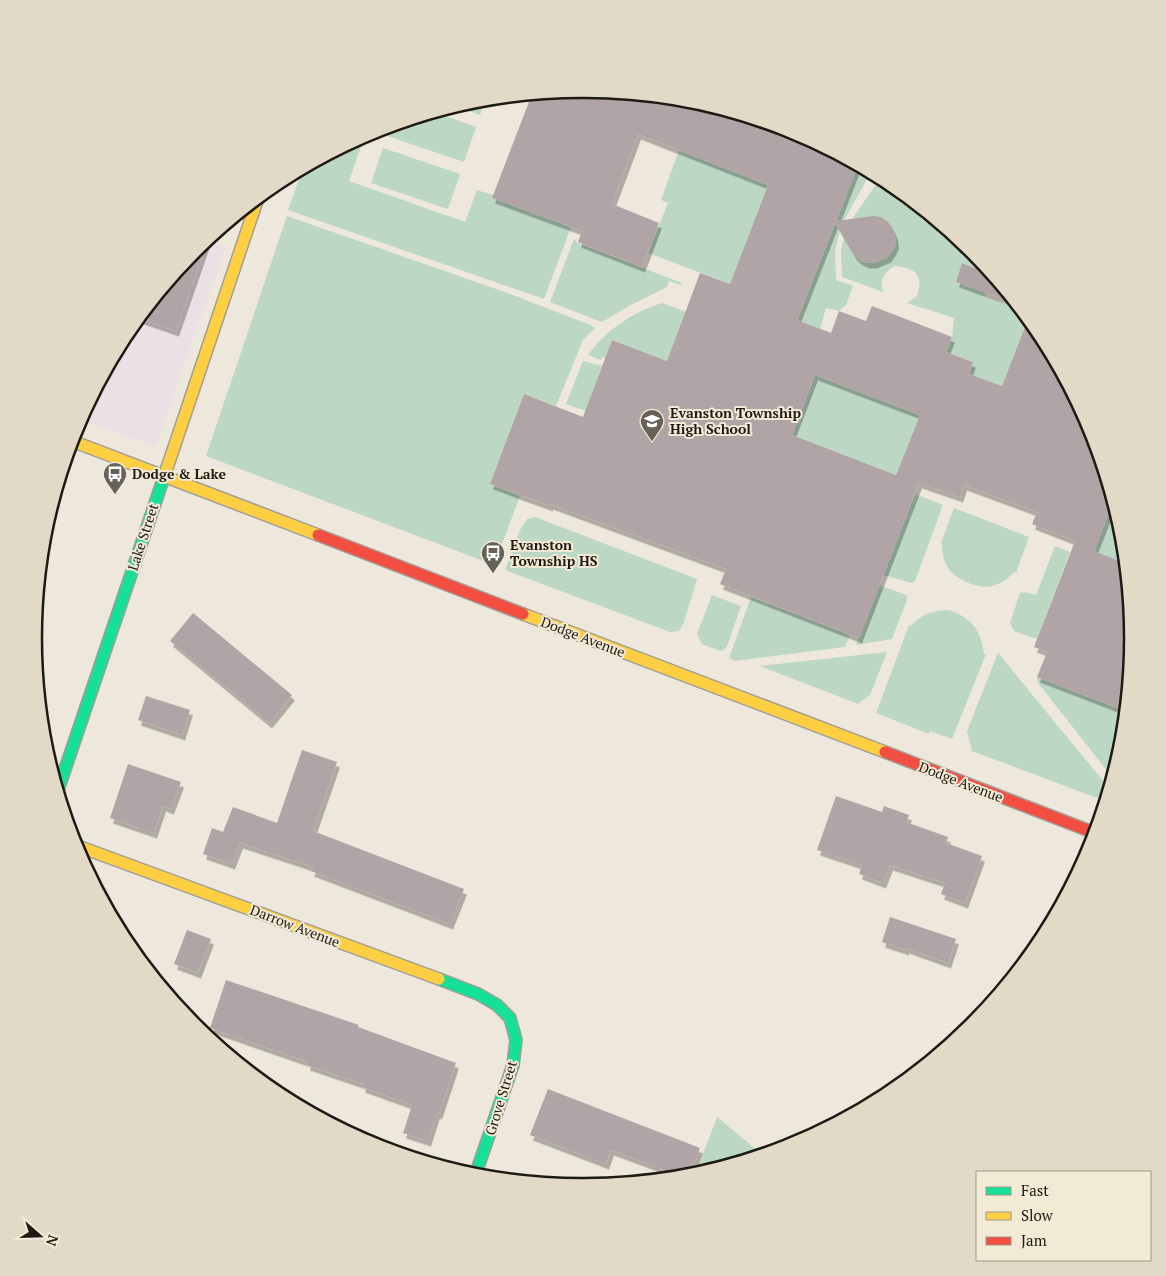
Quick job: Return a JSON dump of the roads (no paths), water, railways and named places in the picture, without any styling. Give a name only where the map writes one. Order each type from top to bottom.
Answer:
[{"type":"street","name":"Lake Street","points":[[61,780],[254,209]]},
{"type":"street","name":"Dodge Avenue","points":[[79,444],[1088,830]]},
{"type":"street","name":"Darrow Avenue","points":[[86,849],[478,994],[497,1005],[510,1018]]},
{"type":"street","name":"Grove Street","points":[[478,1168],[513,1066],[516,1040],[510,1018]]},
{"type":"place","name":"Evanston Township High School","points":[[652,442]]},
{"type":"place","name":"Dodge & Lake","points":[[115,495]]},
{"type":"place","name":"Evanston Township HS","points":[[493,574]]}]
